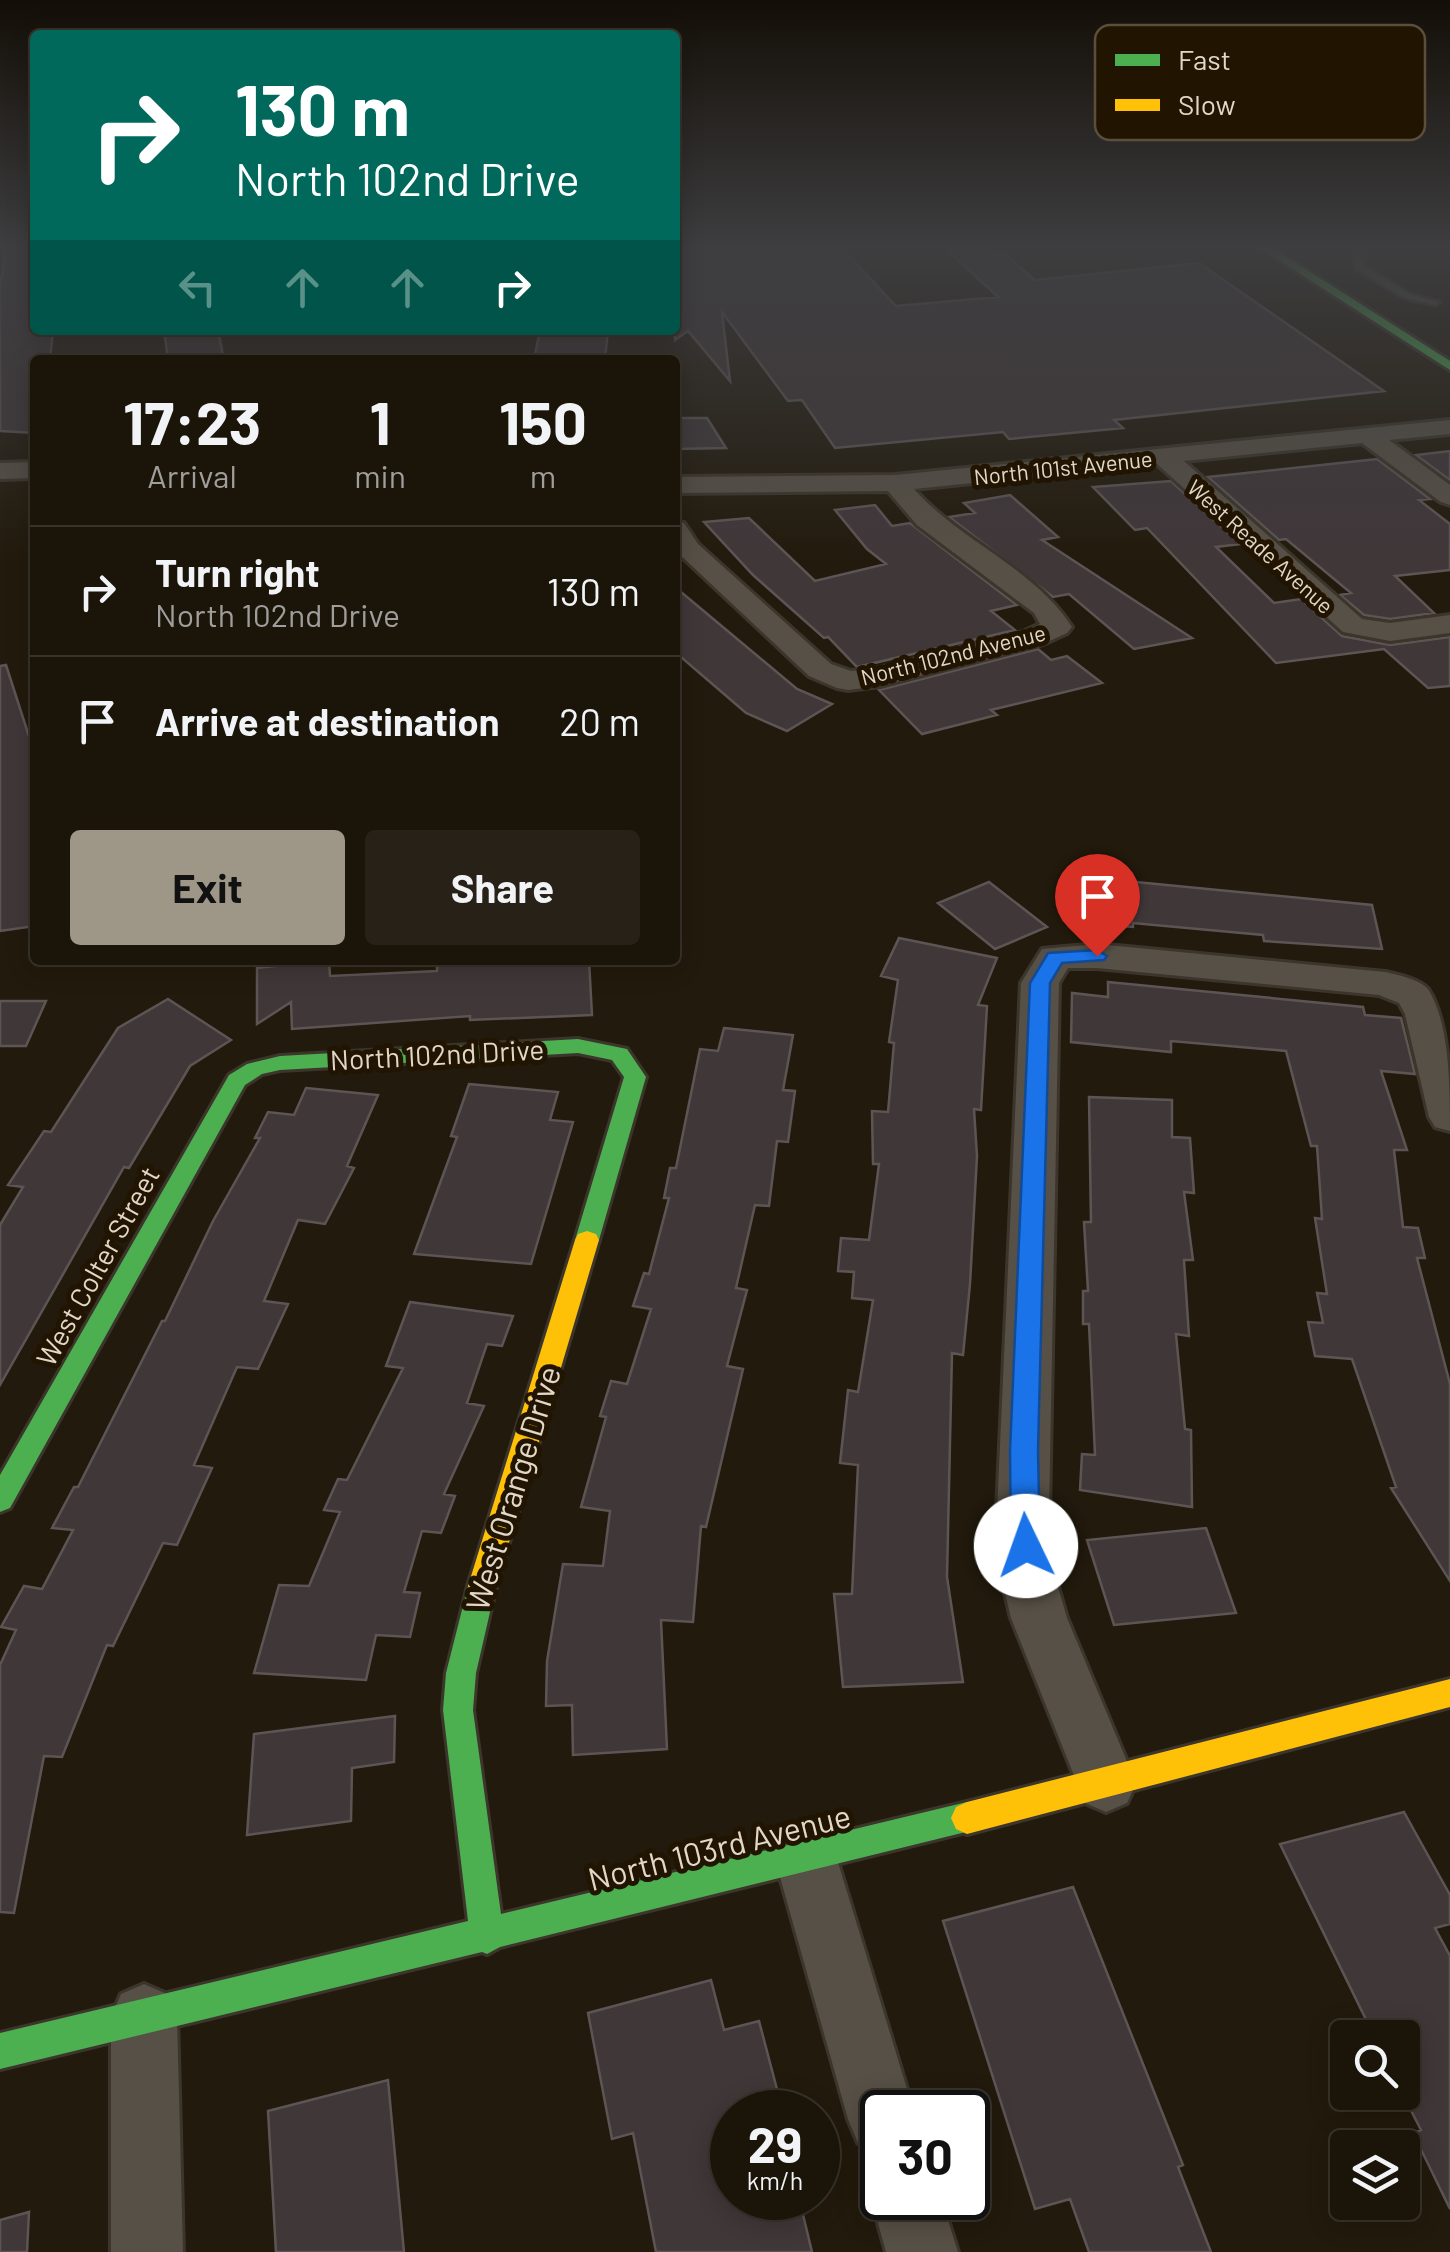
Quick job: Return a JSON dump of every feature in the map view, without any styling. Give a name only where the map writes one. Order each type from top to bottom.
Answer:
[{"type":"street","points":[[1425,350],[1450,366]]},
{"type":"street","name":"North 101st Avenue","points":[[680,485],[895,483],[1450,426]]},
{"type":"street","points":[[1366,436],[1450,497]]},
{"type":"street","name":"West Reade Avenue","points":[[1164,457],[1340,618],[1363,629],[1390,632],[1450,624]]},
{"type":"street","points":[[0,471],[30,470]]},
{"type":"street","name":"North 102nd Avenue","points":[[680,536],[820,670],[848,681],[880,677],[1014,643],[1057,627],[1045,608],[914,509],[895,483]]},
{"type":"street","points":[[1106,1782],[1039,1618],[1029,1580],[1023,1512],[1040,983],[1056,958],[1097,956],[1385,984],[1412,995],[1431,1030],[1450,1117]]},
{"type":"street","name":"North 102nd Drive","points":[[255,1069],[280,1063],[578,1046],[619,1054]]},
{"type":"street","name":"West Orange Drive","points":[[487,1937],[460,1748],[461,1674],[477,1603],[632,1090],[635,1077],[619,1054]]},
{"type":"street","name":"West Colter Street","points":[[0,1500],[225,1097],[237,1080],[255,1069]]},
{"type":"street","name":"North 103rd Avenue","points":[[0,2051],[487,1937],[1106,1782],[1443,1708]]},
{"type":"street","points":[[806,1859],[874,2090]]},
{"type":"street","points":[[144,2017],[147,2252]]},
{"type":"street","points":[[913,2220],[922,2252]]},
{"type":"building","points":[[0,350],[51,350],[50,355],[30,355],[30,433],[0,431]]},
{"type":"building","points":[[167,350],[222,350],[223,355],[167,355]]},
{"type":"building","points":[[536,350],[606,350],[606,355],[535,355]]},
{"type":"building","points":[[704,350],[726,350],[730,381]]},
{"type":"building","points":[[750,350],[1325,350],[1384,391],[1114,420],[1123,428],[1009,439],[1003,432],[835,448],[802,400],[788,401]]},
{"type":"building","points":[[680,418],[707,418],[726,448],[680,449]]},
{"type":"building","points":[[1450,451],[1450,480],[1416,455]]},
{"type":"building","points":[[1377,459],[1430,499],[1419,500],[1450,524],[1450,570],[1395,576],[1434,613],[1390,619],[1364,615],[1340,595],[1351,593],[1286,539],[1279,540],[1208,477]]},
{"type":"building","points":[[1171,481],[1240,544],[1216,547],[1274,603],[1301,599],[1342,636],[1390,645],[1450,637],[1450,686],[1428,688],[1384,649],[1276,663],[1147,528],[1135,530],[1093,487]]},
{"type":"building","points":[[1010,495],[1058,537],[1042,540],[1192,638],[1134,649],[1069,594],[1053,597],[949,517],[975,513],[964,503]]},
{"type":"building","points":[[875,505],[892,526],[910,523],[1017,605],[991,611],[1015,630],[857,667],[828,637],[824,638],[753,575],[704,522],[749,518],[815,581],[886,564],[867,549],[835,510]]},
{"type":"building","points":[[680,591],[797,689],[832,704],[787,731],[746,713],[680,656]]},
{"type":"building","points":[[1038,649],[1051,660],[1067,656],[1102,683],[991,710],[997,715],[922,734],[879,690]]},
{"type":"building","points":[[6,665],[30,739],[30,927],[0,931],[0,666]]},
{"type":"building","points":[[1064,875],[1372,905],[1382,949],[1264,941],[1263,935],[1133,923],[1133,927],[1098,924],[1097,906],[1064,920]]},
{"type":"building","points":[[989,882],[1047,927],[995,949],[938,903]]},
{"type":"building","points":[[899,938],[997,958],[978,1005],[987,1006],[981,1110],[974,1109],[977,1156],[970,1284],[963,1355],[952,1353],[947,1577],[963,1682],[843,1687],[834,1594],[852,1594],[858,1465],[840,1463],[848,1390],[858,1392],[873,1300],[852,1298],[854,1272],[838,1271],[841,1238],[869,1240],[879,1164],[873,1164],[872,1111],[888,1112],[894,1043],[889,1042],[898,980],[881,976]]},
{"type":"building","points":[[329,965],[330,976],[437,971],[437,966],[589,965],[592,1015],[470,1020],[470,1016],[292,1029],[291,1002],[257,1024],[257,968]]},
{"type":"building","points":[[1108,982],[1363,1007],[1365,1015],[1401,1018],[1415,1074],[1381,1071],[1407,1150],[1394,1150],[1403,1227],[1418,1228],[1425,1258],[1417,1258],[1450,1384],[1450,1581],[1391,1488],[1396,1487],[1352,1359],[1315,1356],[1308,1322],[1323,1323],[1317,1293],[1327,1294],[1315,1218],[1322,1219],[1317,1146],[1311,1146],[1286,1051],[1171,1041],[1171,1052],[1071,1042],[1072,993],[1108,997]]},
{"type":"building","points":[[168,999],[231,1040],[190,1066],[129,1168],[124,1167],[0,1385],[0,1225],[23,1187],[8,1185],[44,1131],[51,1132],[118,1028]]},
{"type":"building","points":[[0,1001],[46,1001],[26,1046],[0,1046]]},
{"type":"building","points":[[724,1028],[793,1035],[783,1090],[795,1091],[788,1142],[777,1141],[769,1206],[755,1205],[736,1288],[747,1290],[727,1366],[743,1369],[706,1527],[701,1526],[693,1622],[661,1620],[667,1749],[573,1755],[572,1705],[546,1706],[547,1661],[563,1564],[603,1566],[610,1511],[581,1507],[606,1417],[600,1416],[611,1381],[627,1384],[651,1309],[633,1306],[644,1273],[649,1274],[669,1198],[664,1198],[670,1168],[676,1168],[700,1049],[718,1051]]},
{"type":"building","points":[[469,1084],[558,1092],[550,1120],[573,1122],[531,1264],[414,1254],[457,1137],[451,1136]]},
{"type":"building","points":[[306,1088],[378,1095],[347,1166],[354,1168],[325,1224],[298,1220],[264,1301],[288,1304],[258,1369],[237,1367],[194,1465],[212,1468],[177,1545],[163,1543],[113,1646],[107,1645],[62,1757],[44,1756],[14,1913],[0,1912],[0,1665],[16,1630],[1,1627],[24,1586],[42,1589],[73,1530],[52,1528],[74,1487],[78,1487],[165,1321],[213,1221],[260,1138],[255,1138],[268,1112],[294,1115]]},
{"type":"building","points":[[1089,1097],[1172,1100],[1172,1137],[1190,1138],[1194,1193],[1184,1192],[1193,1260],[1184,1260],[1189,1336],[1176,1334],[1185,1429],[1191,1430],[1192,1507],[1080,1490],[1082,1454],[1095,1455],[1089,1324],[1083,1324],[1083,1291],[1088,1291],[1084,1222],[1091,1222]]},
{"type":"building","points":[[410,1302],[513,1316],[502,1346],[487,1344],[467,1403],[484,1406],[444,1494],[455,1496],[441,1533],[422,1531],[404,1592],[420,1593],[410,1637],[376,1635],[366,1680],[254,1673],[279,1585],[309,1586],[340,1512],[324,1510],[338,1479],[347,1480],[403,1368],[386,1366]]},
{"type":"building","points":[[1206,1528],[1236,1613],[1114,1625],[1087,1540]]},
{"type":"building","points":[[395,1716],[394,1762],[352,1768],[351,1821],[247,1835],[254,1734]]},
{"type":"building","points":[[1404,1812],[1450,1895],[1450,1924],[1435,1928],[1450,1956],[1450,2209],[1420,2147],[1421,2130],[1411,2110],[1420,2110],[1420,2020],[1366,2020],[1280,1844]]},
{"type":"building","points":[[1073,1887],[1183,2165],[1178,2167],[1211,2252],[1089,2252],[1070,2199],[1035,2209],[943,1921]]},
{"type":"building","points":[[711,1980],[724,2030],[759,2021],[777,2090],[710,2090],[710,2220],[804,2220],[812,2252],[656,2252],[633,2133],[612,2139],[588,2013]]},
{"type":"building","points":[[388,2080],[404,2252],[276,2252],[268,2111]]},
{"type":"building","points":[[29,2212],[27,2252],[0,2252],[0,2220]]},
{"type":"traffic: fast","points":[[1425,350],[1450,366]]},
{"type":"traffic: fast","points":[[0,1500],[237,1080],[255,1069],[280,1063],[578,1046],[619,1054],[635,1077],[587,1240]]},
{"type":"traffic: fast","points":[[482,1586],[461,1673],[458,1710],[487,1937]]},
{"type":"traffic: fast","points":[[0,2051],[967,1818]]},
{"type":"traffic: slow","points":[[482,1586],[587,1240]]},
{"type":"traffic: slow","points":[[967,1818],[1450,1693]]},
{"type":"route","points":[[1026,1546],[1024,1451],[1040,983],[1046,968],[1056,958],[1097,956]]}]
